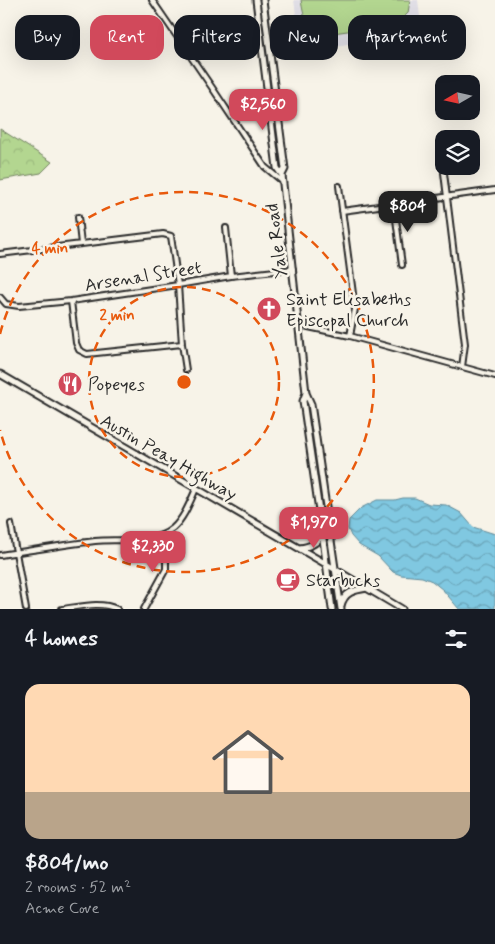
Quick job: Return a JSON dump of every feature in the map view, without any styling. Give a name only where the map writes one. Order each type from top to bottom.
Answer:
[{"type":"main road","name":"Yale Road","points":[[256,0],[277,168],[282,175],[283,182],[306,393],[311,404],[341,609]]},
{"type":"main road","name":"Yale Road","points":[[263,0],[285,169],[282,175]]},
{"type":"main road","name":"Austin Peay Highway","points":[[0,374],[402,609]]},
{"type":"main road","name":"Yale Road","points":[[306,393],[303,401],[332,609]]},
{"type":"main road","points":[[299,548],[305,548],[317,542],[321,537],[322,531]]},
{"type":"main road","points":[[341,609],[344,597],[356,590],[367,588]]},
{"type":"street","points":[[152,0],[265,167],[283,182]]},
{"type":"street","points":[[444,175],[465,344],[462,367]]},
{"type":"street","points":[[339,186],[355,309],[350,336]]},
{"type":"street","points":[[342,211],[495,190]]},
{"type":"street","points":[[394,204],[402,265]]},
{"type":"street","points":[[78,217],[81,244]]},
{"type":"street","points":[[226,228],[231,276]]},
{"type":"street","points":[[0,254],[163,234],[172,236],[186,370]]},
{"type":"street","name":"Arsenal Street","points":[[0,297],[6,304],[19,306],[70,301],[178,286],[231,276],[293,269]]},
{"type":"street","points":[[70,301],[76,343],[79,350],[87,354],[182,344]]},
{"type":"street","points":[[299,325],[350,336],[495,376]]},
{"type":"street","points":[[0,555],[97,541],[145,539],[160,536],[172,529],[181,518],[196,489]]},
{"type":"street","points":[[11,524],[26,609]]},
{"type":"street","points":[[144,609],[166,569],[166,551],[160,536]]},
{"type":"street","points":[[62,609],[94,605],[116,609]]},
{"type":"shaded area","points":[[294,0],[418,0],[420,15],[348,15],[348,44],[338,45],[338,15],[296,15]]},
{"type":"green space","points":[[301,0],[410,0],[406,15],[348,15],[348,31],[338,32],[338,15],[304,15]]},
{"type":"green space","points":[[0,129],[52,162],[41,173],[0,180]]},
{"type":"water","points":[[415,498],[429,504],[446,505],[461,513],[473,527],[495,534],[495,609],[459,609],[443,590],[432,581],[422,577],[401,575],[393,572],[378,556],[359,545],[351,536],[348,529],[349,520],[361,508],[377,500]]},
{"type":"place","name":"Saint Elisabeths Episcopal Church","points":[[269,309]]},
{"type":"place","name":"Popeyes","points":[[70,384]]},
{"type":"place","name":"Starbucks","points":[[288,580]]}]
